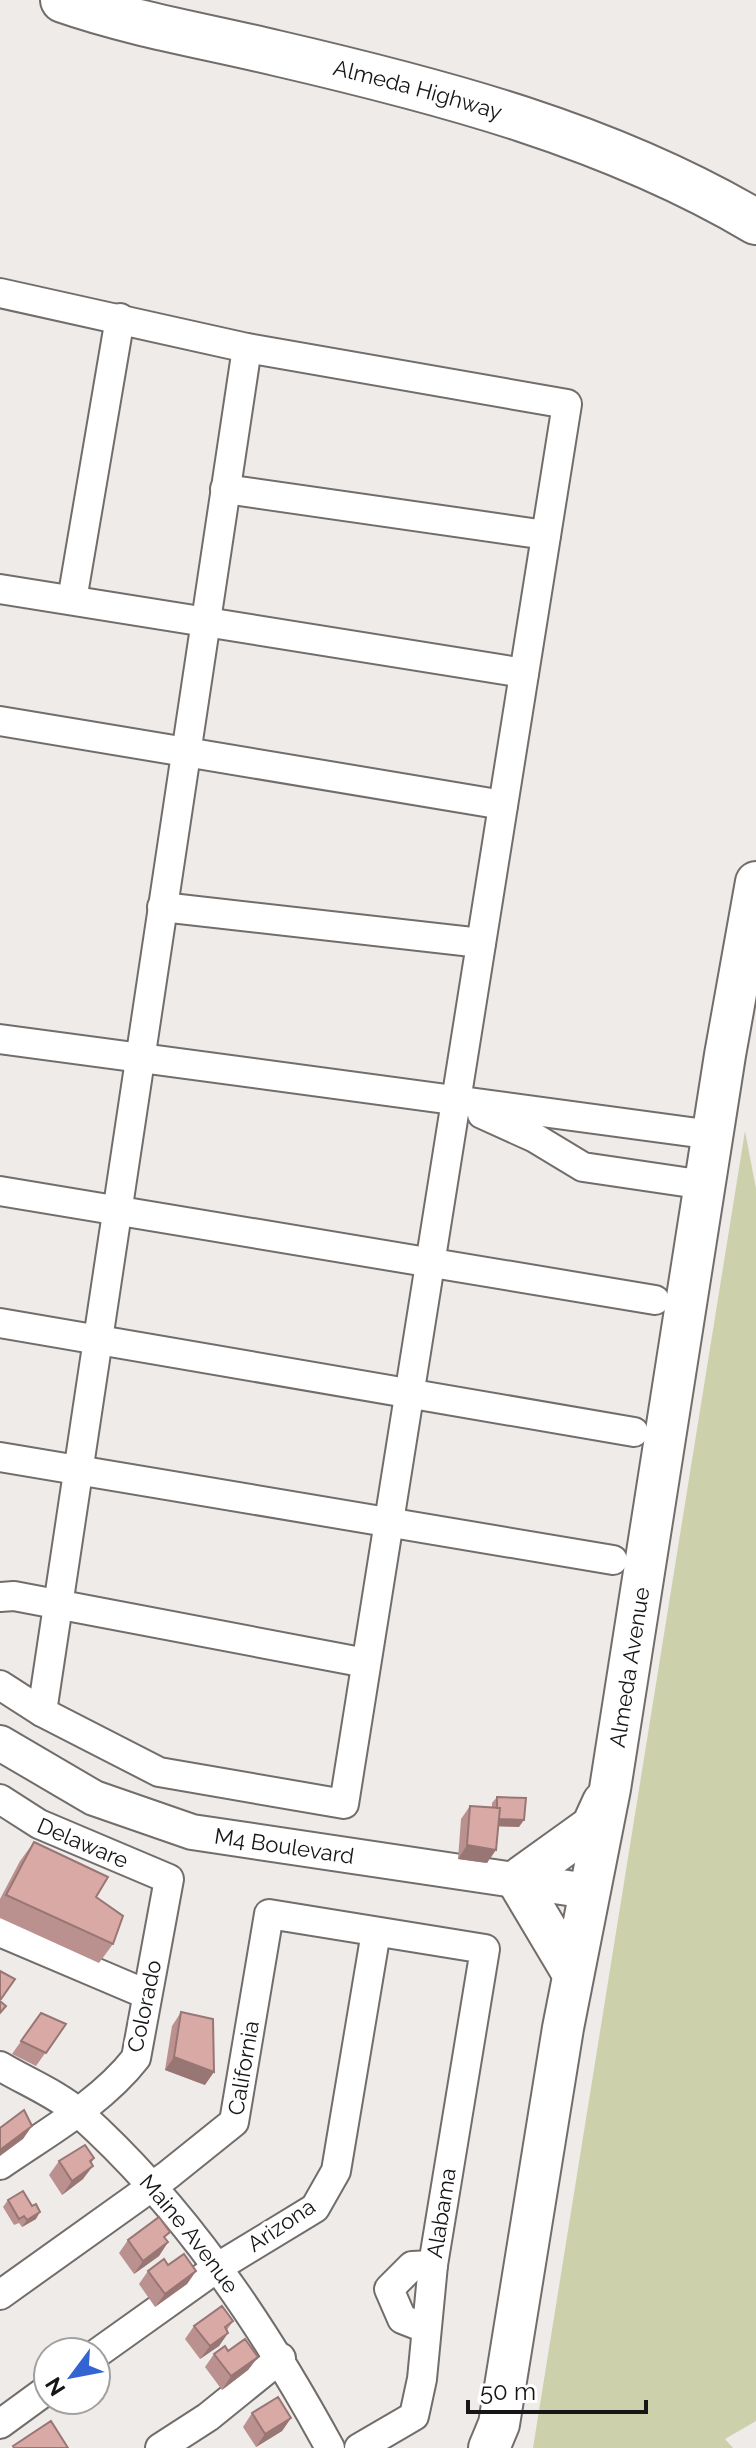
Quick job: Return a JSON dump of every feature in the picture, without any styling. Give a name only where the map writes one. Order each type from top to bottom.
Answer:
[{"type":"highway","name":"Almeda Highway","points":[[63,0],[484,106],[606,150],[683,183],[756,222]]},
{"type":"main road","name":"Almeda Avenue","points":[[489,2448],[499,2424],[573,1974],[610,1789],[756,882]]},
{"type":"main road","points":[[573,1974],[517,1880],[592,1826],[610,1789]]},
{"type":"street","points":[[0,293],[247,348],[567,404],[344,1804],[159,1772],[42,1712],[0,1685]]},
{"type":"street","points":[[72,600],[120,318]]},
{"type":"street","points":[[42,1712],[247,348]]},
{"type":"street","points":[[225,489],[546,535]]},
{"type":"street","points":[[0,589],[524,673]]},
{"type":"street","points":[[0,721],[503,805]]},
{"type":"street","points":[[162,907],[481,943]]},
{"type":"street","points":[[0,1039],[713,1135]]},
{"type":"street","points":[[456,1102],[535,1138],[583,1167],[705,1185]]},
{"type":"street","points":[[0,1191],[655,1300]]},
{"type":"street","points":[[0,1323],[634,1432]]},
{"type":"street","points":[[0,1457],[613,1560]]},
{"type":"street","points":[[0,1597],[58,1604],[366,1663]]},
{"type":"street","name":"M4 Boulevard","points":[[0,1743],[94,1798],[192,1832],[588,1891]]},
{"type":"street","name":"Delaware","points":[[0,1799],[39,1824],[169,1879]]},
{"type":"street","name":"Colorado","points":[[0,2165],[123,2075],[136,2058],[169,1879]]},
{"type":"street","name":"California","points":[[0,2295],[234,2122],[269,1914],[376,1932]]},
{"type":"street","points":[[0,1932],[146,1994]]},
{"type":"street","name":"Alabama","points":[[359,2448],[414,2416],[422,2379],[433,2265],[485,1949],[376,1932]]},
{"type":"street","name":"Arizona","points":[[112,2343],[218,2267],[315,2208],[328,2190],[336,2171],[376,1932]]},
{"type":"street","name":"Maine Avenue","points":[[0,2066],[77,2111],[149,2187],[218,2267],[281,2358],[330,2448]]},
{"type":"street","points":[[425,2328],[402,2319],[389,2289],[412,2266],[433,2265]]},
{"type":"street","points":[[160,2448],[208,2417],[281,2358]]},
{"type":"street","points":[[0,2424],[32,2401]]},
{"type":"green space","points":[[745,1131],[756,1189],[756,2421],[725,2439],[733,2448],[533,2448]]},
{"type":"building","points":[[497,1797],[526,1798],[524,1820],[499,1819]]},
{"type":"building","points":[[470,1806],[500,1808],[496,1850],[467,1845]]},
{"type":"building","points":[[34,1842],[108,1877],[96,1897],[123,1916],[113,1944],[6,1895]]},
{"type":"building","points":[[0,1971],[15,1979],[1,1999],[0,1999]]},
{"type":"building","points":[[181,2012],[213,2019],[214,2072],[174,2057]]},
{"type":"building","points":[[41,2013],[66,2024],[46,2053],[21,2041]]},
{"type":"building","points":[[24,2110],[32,2126],[0,2150],[0,2128]]},
{"type":"building","points":[[85,2145],[94,2158],[90,2161],[93,2166],[72,2181],[59,2161]]},
{"type":"building","points":[[23,2191],[32,2206],[36,2204],[40,2212],[27,2220],[24,2216],[19,2219],[8,2200]]},
{"type":"building","points":[[159,2217],[170,2232],[164,2237],[168,2242],[143,2261],[128,2240]]},
{"type":"building","points":[[184,2254],[196,2271],[165,2294],[148,2271],[164,2259],[168,2265]]},
{"type":"building","points":[[222,2306],[233,2321],[225,2327],[228,2333],[210,2346],[194,2326]]},
{"type":"building","points":[[245,2339],[258,2357],[231,2376],[214,2354],[225,2346],[228,2351]]},
{"type":"building","points":[[278,2397],[291,2418],[265,2434],[252,2413]]},
{"type":"building","points":[[51,2421],[68,2448],[14,2448],[13,2446]]}]
